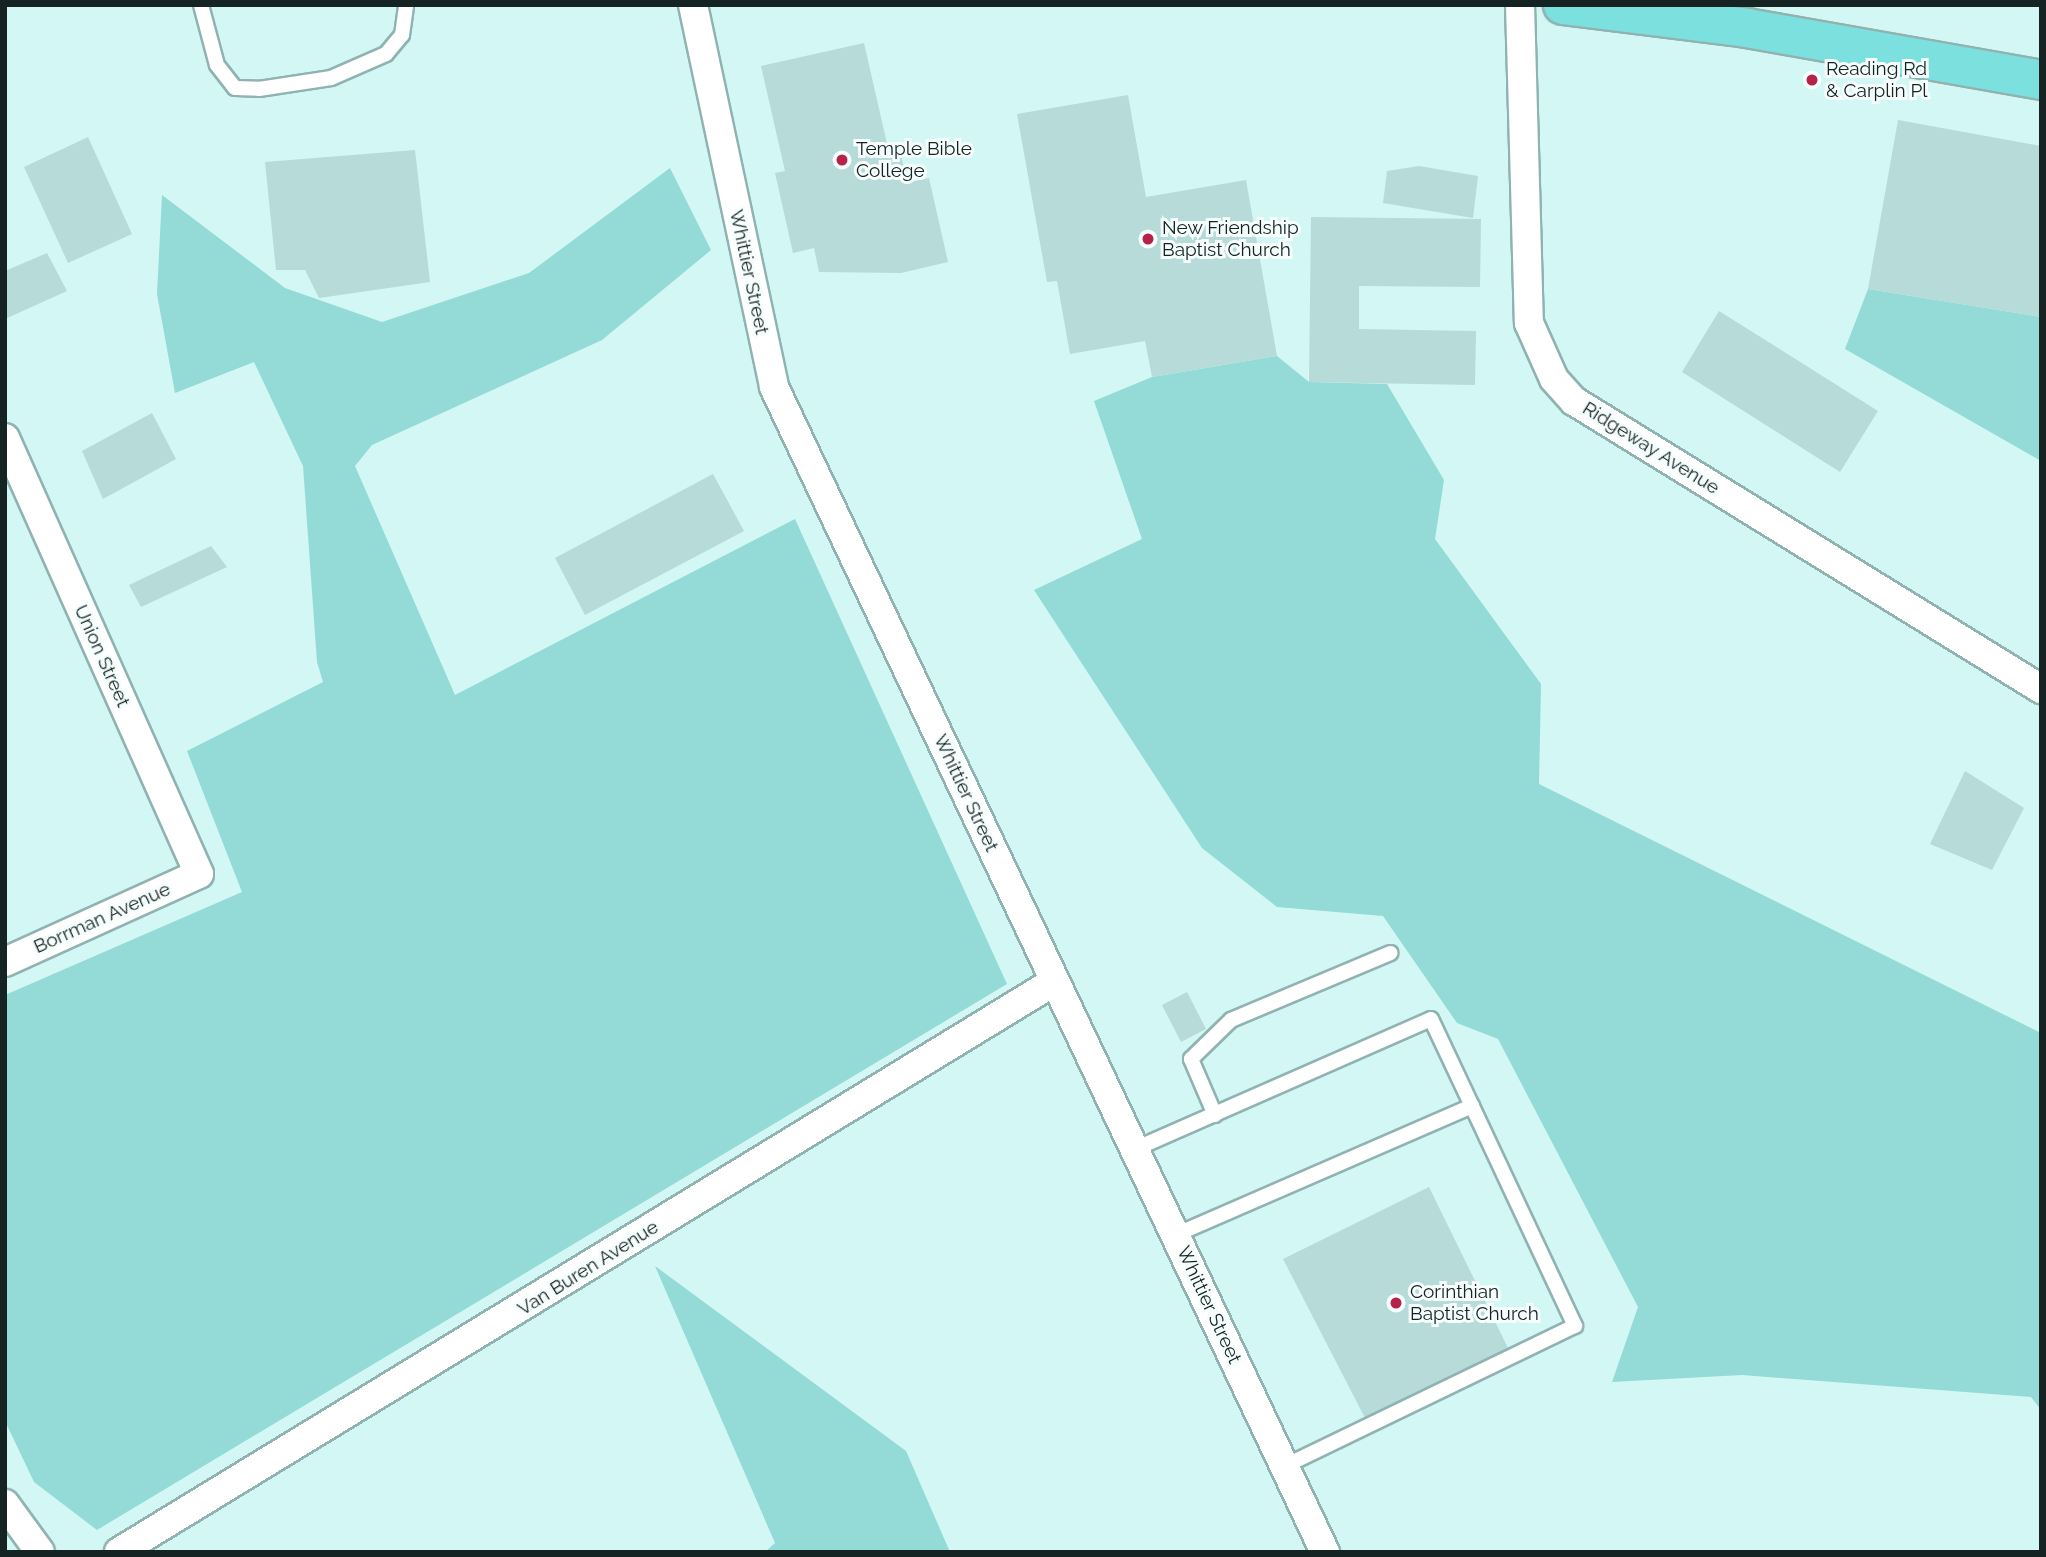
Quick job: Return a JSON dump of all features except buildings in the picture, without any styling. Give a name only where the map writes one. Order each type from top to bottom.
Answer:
[{"type":"main road","points":[[1563,5],[1746,17],[2041,80]]},
{"type":"street","name":"Whittier Street","points":[[693,5],[774,387],[1325,1552]]},
{"type":"street","name":"Ridgeway Avenue","points":[[1520,5],[1529,323],[1554,379],[1574,401],[2041,689]]},
{"type":"street","name":"Union Street","points":[[5,438],[16,494],[199,874]]},
{"type":"street","name":"Borrman Avenue","points":[[5,962],[199,874]]},
{"type":"street","name":"Van Buren Avenue","points":[[119,1552],[1055,981]]},
{"type":"street","points":[[5,1504],[40,1552]]},
{"type":"lane","points":[[201,5],[217,65],[236,88],[259,89],[331,78],[386,54],[402,34],[406,5]]},
{"type":"lane","points":[[1215,1115],[1191,1059],[1231,1020],[1390,953]]},
{"type":"lane","points":[[1135,1149],[1431,1019],[1576,1326],[1285,1466]]},
{"type":"lane","points":[[1175,1234],[1472,1106]]},
{"type":"shaded area","points":[[670,168],[711,250],[602,340],[372,445],[355,466],[455,695],[795,519],[1007,984],[97,1530],[34,1482],[5,1421],[5,995],[242,892],[187,751],[323,682],[317,662],[303,466],[254,362],[175,393],[157,294],[162,195],[285,288],[382,322],[529,273]]},
{"type":"shaded area","points":[[1868,289],[2041,317],[2041,461],[1845,349]]},
{"type":"shaded area","points":[[1277,356],[1309,382],[1387,384],[1444,480],[1435,539],[1541,684],[1539,784],[2041,1033],[2041,1410],[2031,1397],[1742,1375],[1612,1382],[1638,1307],[1498,1039],[1457,1023],[1383,916],[1277,907],[1202,848],[1034,590],[1142,539],[1094,401],[1152,377]]},
{"type":"shaded area","points":[[655,1266],[906,1451],[950,1552],[765,1552],[775,1543]]},
{"type":"place","name":"Reading Rd & Carplin Pl","points":[[1812,80]]},
{"type":"place","name":"Temple Bible College","points":[[842,160]]},
{"type":"place","name":"New Friendship Baptist Church","points":[[1148,239]]},
{"type":"place","name":"Corinthian Baptist Church","points":[[1396,1303]]}]
